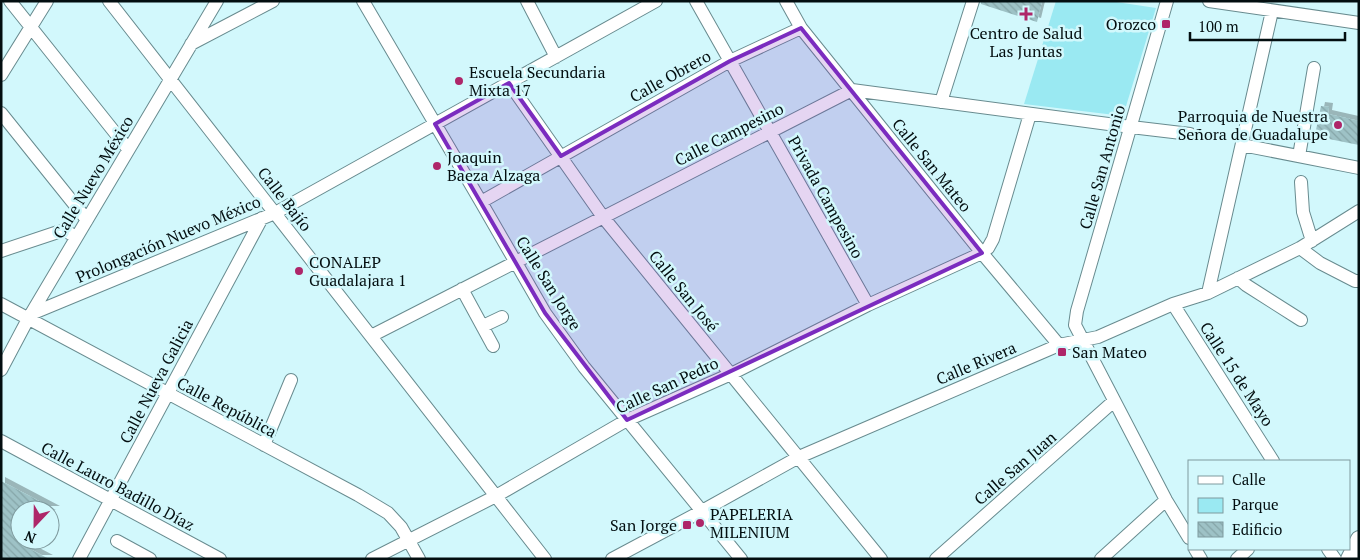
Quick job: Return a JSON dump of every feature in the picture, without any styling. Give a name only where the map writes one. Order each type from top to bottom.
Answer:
[{"type":"main road","points":[[1349,559],[1359,539]]},
{"type":"street","points":[[10,1],[128,149]]},
{"type":"street","points":[[1,75],[47,1]]},
{"type":"street","name":"Calle Bajío","points":[[110,1],[545,559]]},
{"type":"street","points":[[191,44],[273,1]]},
{"type":"street","name":"Calle San Jorge","points":[[363,1],[545,313],[584,368],[741,559]]},
{"type":"street","points":[[527,1],[556,57]]},
{"type":"street","name":"Prolongación Nuevo México","points":[[30,316],[275,213],[656,1]]},
{"type":"street","name":"Privada Campesino","points":[[696,1],[868,305]]},
{"type":"street","name":"Calle San Mateo","points":[[786,1],[801,28],[982,253],[1059,345]]},
{"type":"street","points":[[941,102],[973,1]]},
{"type":"street","name":"Calle San Antonio","points":[[1083,341],[1075,325],[1076,311],[1167,1]]},
{"type":"street","points":[[1209,1],[1359,22]]},
{"type":"street","name":"Calle Nuevo México","points":[[1,370],[30,316],[191,44],[212,4]]},
{"type":"street","points":[[1208,292],[1272,11]]},
{"type":"street","name":"Calle Obrero","points":[[481,202],[730,61],[801,28]]},
{"type":"street","points":[[1299,156],[1314,68]]},
{"type":"street","name":"Calle San José","points":[[509,83],[602,217],[881,559]]},
{"type":"street","points":[[852,90],[1190,134]]},
{"type":"street","name":"Calle Campesino","points":[[371,336],[852,90]]},
{"type":"street","points":[[1,113],[87,220]]},
{"type":"street","points":[[982,253],[988,248],[992,240],[1030,114]]},
{"type":"street","points":[[1242,144],[1359,168]]},
{"type":"street","points":[[1301,182],[1303,212],[1312,241]]},
{"type":"street","name":"Calle Rivera","points":[[612,559],[799,457],[1059,345],[1098,338],[1173,304],[1208,292],[1300,248],[1359,211]]},
{"type":"street","name":"Calle Nueva Galicia","points":[[78,559],[262,218]]},
{"type":"street","points":[[1,251],[64,230],[76,237]]},
{"type":"street","points":[[1300,248],[1320,262],[1355,281],[1359,281]]},
{"type":"street","name":"Calle San Pedro","points":[[372,559],[496,496],[627,420],[731,374],[868,305],[982,253]]},
{"type":"street","points":[[1238,278],[1301,320]]},
{"type":"street","points":[[462,289],[493,346]]},
{"type":"street","name":"Calle República","points":[[1,304],[30,316],[388,513],[401,527],[419,559]]},
{"type":"street","name":"Calle 15 de Mayo","points":[[1173,304],[1272,460]]},
{"type":"street","points":[[483,326],[502,317]]},
{"type":"street","points":[[1083,341],[1166,500],[1188,536]]},
{"type":"street","points":[[264,445],[291,380]]},
{"type":"street","name":"Calle San Juan","points":[[936,559],[1114,402]]},
{"type":"street","name":"Calle Lauro Badillo Díaz","points":[[1,441],[220,559]]},
{"type":"street","points":[[1101,559],[1166,500]]},
{"type":"street","points":[[117,541],[150,559]]},
{"type":"street","points":[[1237,559],[1247,550]]},
{"type":"highlighted area","points":[[801,28],[982,253],[627,420],[545,313],[435,124],[509,83],[561,156],[730,61]]},
{"type":"green space","points":[[1056,1],[1110,1],[1156,8],[1123,116],[1024,104]]},
{"type":"building","name":"Centro de Salud Las Juntas","points":[[981,1],[1042,1],[1037,22],[981,4]]},
{"type":"building","name":"Parroquia de Nuestra Señora de Guadalupe","points":[[1321,106],[1329,107],[1328,114],[1359,121],[1359,145],[1324,138],[1325,132],[1316,130]]},
{"type":"building","points":[[1,481],[37,500],[10,500],[10,550],[32,550],[49,559],[1,559]]},
{"type":"place","name":"Centro de Salud Las Juntas","points":[[1026,14]]},
{"type":"place","name":"Orozco","points":[[1166,24]]},
{"type":"place","name":"Escuela Secundaria Mixta 17","points":[[459,81]]},
{"type":"place","name":"Parroquia de Nuestra Señora de Guadalupe","points":[[1338,125]]},
{"type":"place","name":"Joaquin Baeza Alzaga","points":[[437,166]]},
{"type":"place","name":"CONALEP Guadalajara 1","points":[[299,271]]},
{"type":"place","name":"San Mateo","points":[[1062,352]]},
{"type":"place","name":"PAPELERIA MILENIUM","points":[[700,523]]},
{"type":"place","name":"San Jorge","points":[[687,525]]}]
